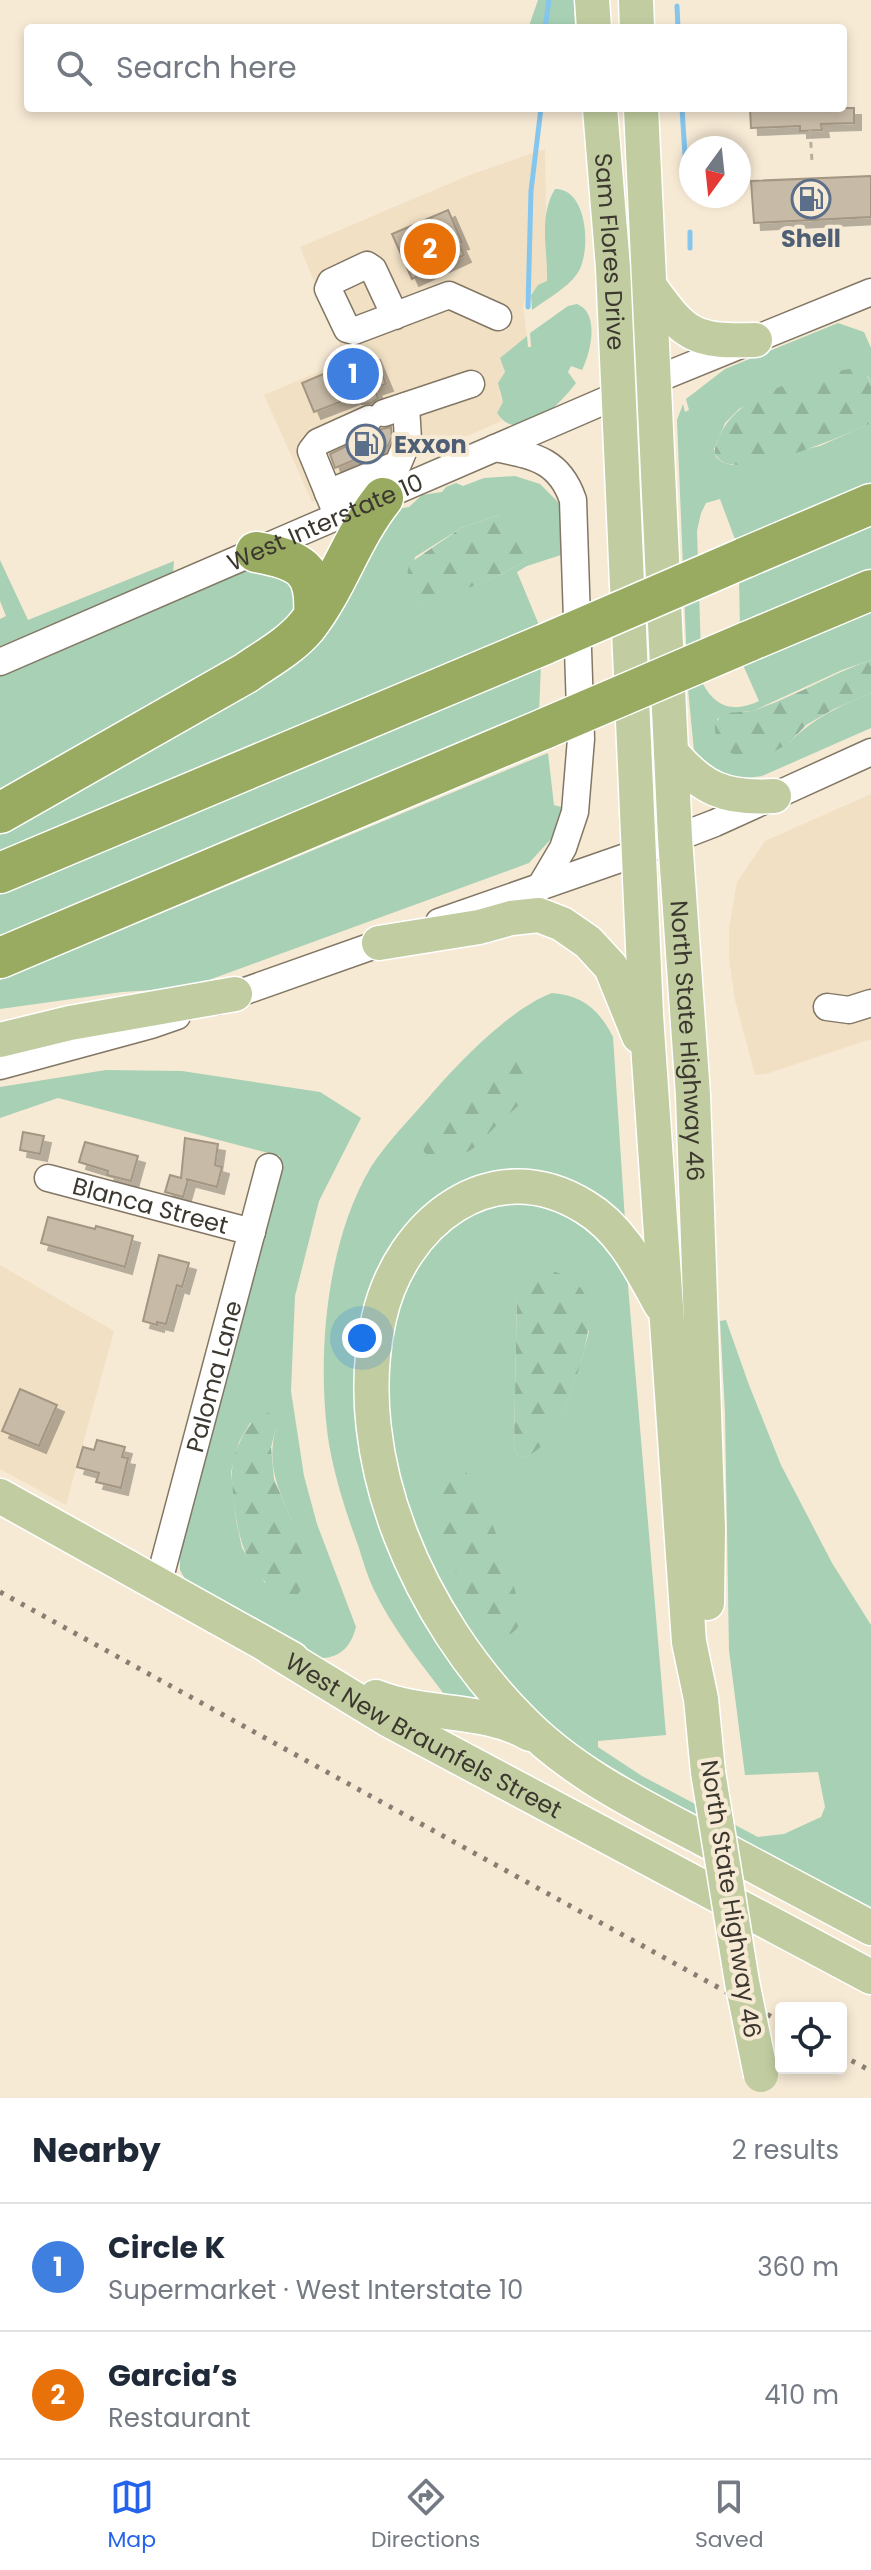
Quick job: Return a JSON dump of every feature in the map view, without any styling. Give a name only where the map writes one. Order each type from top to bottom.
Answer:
[{"type":"highway","points":[[0,813],[246,673],[284,647],[314,615],[362,526],[388,487]]},
{"type":"highway","points":[[0,873],[871,504]]},
{"type":"highway","points":[[256,552],[276,556],[303,568],[312,579],[314,615]]},
{"type":"highway","points":[[0,958],[871,590]]},
{"type":"main road","points":[[592,0],[594,24]]},
{"type":"main road","points":[[636,0],[637,24]]},
{"type":"main road","name":"Sam Flores Drive","points":[[600,112],[613,267],[618,395]]},
{"type":"main road","name":"Sam Flores Drive","points":[[641,112],[654,381]]},
{"type":"main road","points":[[651,288],[678,325],[690,333],[726,341],[755,340]]},
{"type":"main road","name":"North State Highway 46","points":[[654,381],[675,838],[693,1095],[708,1528],[707,1618],[701,1699]]},
{"type":"main road","name":"North State Highway 46","points":[[618,395],[649,1059],[689,1642],[701,1699],[708,1772],[742,1982],[764,2087]]},
{"type":"main road","points":[[671,752],[698,780],[726,794],[774,796]]},
{"type":"main road","points":[[379,943],[539,915],[562,924],[588,942],[611,967],[649,1059]]},
{"type":"main road","points":[[0,1040],[70,1023],[235,994]]},
{"type":"main road","points":[[667,1315],[633,1255],[600,1217],[568,1197],[522,1187],[496,1188],[476,1193],[443,1212],[412,1244],[387,1289],[379,1318],[371,1388],[374,1426],[391,1503],[410,1556],[431,1600],[495,1691],[541,1740],[607,1787],[871,1928]]},
{"type":"main road","name":"West New Braunfels Street","points":[[0,1496],[271,1648],[389,1720],[871,1977]]},
{"type":"main road","name":"West New Braunfels Street","points":[[271,1648],[381,1699],[414,1708],[499,1719],[541,1740]]},
{"type":"street","name":"West Interstate 10","points":[[0,662],[256,552],[333,505],[495,448],[871,292]]},
{"type":"street","points":[[395,316],[449,295],[498,317]]},
{"type":"street","points":[[333,505],[311,451],[318,442],[386,412],[471,384]]},
{"type":"street","points":[[386,412],[408,440],[388,487]]},
{"type":"street","points":[[495,448],[536,457],[553,467],[567,482],[573,500],[581,739],[575,812],[563,848],[540,887]]},
{"type":"street","points":[[0,1066],[151,1025],[640,852],[871,752]]},
{"type":"street","points":[[827,1007],[849,1010],[871,1003]]},
{"type":"street","name":"Paloma Lane","points":[[158,1585],[269,1167]]},
{"type":"street","name":"Blanca Street","points":[[48,1178],[252,1232]]},
{"type":"path","points":[[810,130],[812,161]]},
{"type":"shaded area","points":[[545,149],[547,281],[525,297],[523,307],[527,336],[500,358],[505,372],[499,392],[503,402],[497,413],[502,421],[312,502],[264,395],[346,360],[300,247],[467,176]]},
{"type":"shaded area","points":[[871,794],[871,1039],[755,1075],[735,1000],[729,958],[729,928],[737,882],[765,841]]},
{"type":"shaded area","points":[[0,1265],[114,1331],[66,1505],[0,1469]]},
{"type":"green space","points":[[538,0],[574,0],[575,24],[530,24]]},
{"type":"green space","points":[[555,189],[566,192],[580,210],[584,223],[585,252],[573,279],[532,310],[531,295],[538,285],[547,281],[545,223]]},
{"type":"green space","points":[[577,304],[589,316],[592,334],[582,370],[571,366],[568,372],[576,383],[539,418],[528,424],[506,422],[497,413],[503,402],[498,383],[505,372],[500,358],[527,336],[528,347],[531,347],[530,333],[568,306]]},
{"type":"green space","points":[[838,323],[864,332],[871,348],[871,383],[868,376],[779,387],[739,409],[725,423],[714,449],[716,457],[732,465],[820,446],[871,423],[871,485],[736,542],[720,499],[706,503],[697,531],[702,682],[719,703],[733,707],[750,705],[759,701],[743,665],[871,610],[871,660],[753,711],[728,713],[717,719],[717,738],[789,743],[817,720],[871,693],[871,728],[762,776],[734,780],[703,764],[694,751],[688,689],[677,420],[683,404],[685,412],[689,410],[686,399],[725,369]]},
{"type":"green space","points":[[857,368],[864,370],[871,383],[871,423],[794,454],[770,460],[731,464],[717,456],[716,446],[728,421],[759,397],[798,380]]},
{"type":"green space","points":[[515,476],[540,484],[562,506],[564,554],[517,572],[539,625],[0,855],[0,825],[257,676],[396,509],[409,507],[422,495],[442,492],[456,483],[463,486],[484,478]],"holes":[[[499,515],[525,561],[500,575],[421,606],[410,582],[415,557],[461,528]]]},
{"type":"green space","points":[[499,515],[509,515],[522,530],[527,548],[525,561],[500,575],[421,606],[409,586],[410,563],[461,528]]},
{"type":"green space","points":[[871,521],[871,575],[740,629],[739,578]]},
{"type":"green space","points":[[0,560],[28,620],[174,561],[173,574],[0,653],[0,619],[6,616],[0,601]]},
{"type":"green space","points":[[256,566],[297,577],[293,624],[0,806],[0,676]]},
{"type":"green space","points":[[871,660],[871,693],[806,725],[789,743],[770,754],[743,760],[726,749],[717,737],[715,724],[722,715],[770,705]]},
{"type":"green space","points":[[541,663],[539,715],[0,944],[0,891]]},
{"type":"green space","points":[[548,753],[554,805],[565,808],[551,839],[529,863],[187,988],[122,992],[0,1009],[0,980]]},
{"type":"green space","points":[[552,993],[573,997],[589,1006],[613,1037],[625,1220],[601,1206],[442,1198],[359,1375],[479,1698],[475,1704],[451,1703],[409,1647],[373,1588],[342,1497],[329,1444],[325,1410],[328,1301],[344,1230],[356,1197],[377,1158],[470,1053],[520,1011]]},
{"type":"green space","points":[[522,1055],[542,1063],[533,1090],[520,1104],[479,1144],[465,1153],[434,1159],[424,1152],[424,1138],[443,1108],[476,1081]]},
{"type":"green space","points":[[106,1070],[182,1071],[320,1092],[361,1118],[319,1201],[295,1296],[291,1391],[304,1476],[317,1524],[356,1627],[350,1642],[336,1655],[313,1658],[189,1586],[180,1570],[180,1546],[280,1156],[58,1098],[0,1118],[0,1087]],"holes":[[[250,1423],[276,1428],[273,1465],[292,1521],[265,1583],[242,1548],[231,1472],[239,1442]]]},
{"type":"green space","points":[[504,1200],[536,1203],[597,1231],[627,1274],[666,1735],[598,1741],[598,1747],[642,1776],[758,1837],[784,1834],[821,1817],[825,1807],[818,1772],[745,1775],[729,1650],[725,1412],[720,1321],[726,1320],[781,1465],[832,1563],[871,1625],[871,1916],[578,1755],[489,1666],[415,1542],[383,1418],[396,1295],[447,1223]],"holes":[[[517,1291],[589,1331],[574,1383],[558,1419],[537,1449],[525,1458],[516,1455]]]},
{"type":"green space","points":[[547,1269],[570,1278],[582,1290],[589,1309],[588,1327],[579,1368],[564,1409],[546,1441],[525,1458],[516,1455],[514,1445],[517,1291],[528,1274]]},
{"type":"green space","points":[[263,1411],[273,1415],[276,1428],[271,1447],[274,1479],[303,1557],[306,1580],[298,1595],[282,1592],[258,1575],[239,1533],[232,1482],[233,1462],[246,1431]]},
{"type":"green space","points":[[453,1465],[467,1473],[475,1486],[509,1569],[520,1621],[516,1630],[509,1635],[495,1627],[469,1598],[443,1538],[437,1498],[443,1472]]},
{"type":"building","points":[[847,108],[854,108],[854,123],[821,124],[822,130],[800,131],[800,126],[751,128],[750,112],[847,112]]},
{"type":"building","name":"Shell","points":[[871,176],[871,217],[754,223],[751,181]]},
{"type":"building","points":[[448,210],[462,242],[458,243],[464,255],[412,279],[392,234]]},
{"type":"building","points":[[373,353],[386,384],[374,388],[378,398],[362,404],[358,395],[314,412],[302,383]]},
{"type":"building","name":"Exxon","points":[[391,427],[392,437],[388,446],[335,468],[330,454]]},
{"type":"building","points":[[23,1132],[44,1136],[40,1154],[20,1150]]},
{"type":"building","points":[[185,1138],[218,1144],[215,1165],[222,1167],[217,1187],[186,1179],[183,1197],[165,1192],[170,1175],[181,1178]]},
{"type":"building","points":[[85,1142],[138,1156],[131,1181],[107,1175],[108,1171],[79,1162]]},
{"type":"building","points":[[48,1217],[133,1236],[125,1267],[41,1243]]},
{"type":"building","points":[[159,1255],[189,1263],[182,1287],[177,1285],[166,1324],[157,1322],[157,1325],[143,1321]]},
{"type":"building","points":[[20,1389],[57,1405],[39,1446],[2,1431]]},
{"type":"building","points":[[97,1440],[125,1447],[122,1457],[128,1458],[121,1488],[96,1482],[99,1473],[77,1467],[83,1447],[94,1450]]},
{"type":"waterway","points":[[546,24],[549,0]]},
{"type":"waterway","points":[[677,6],[678,24]]},
{"type":"waterway","points":[[528,307],[531,191],[541,112]]},
{"type":"waterway","points":[[682,112],[684,136]]},
{"type":"waterway","points":[[690,232],[690,248]]},
{"type":"railway","points":[[0,1592],[775,2019]]},
{"type":"railway","points":[[847,2058],[871,2071]]},
{"type":"place","name":"Shell","points":[[811,199]]},
{"type":"place","name":"Garcia’s","points":[[430,249]]},
{"type":"place","name":"Circle K","points":[[353,374]]},
{"type":"place","name":"Exxon","points":[[366,444]]}]
